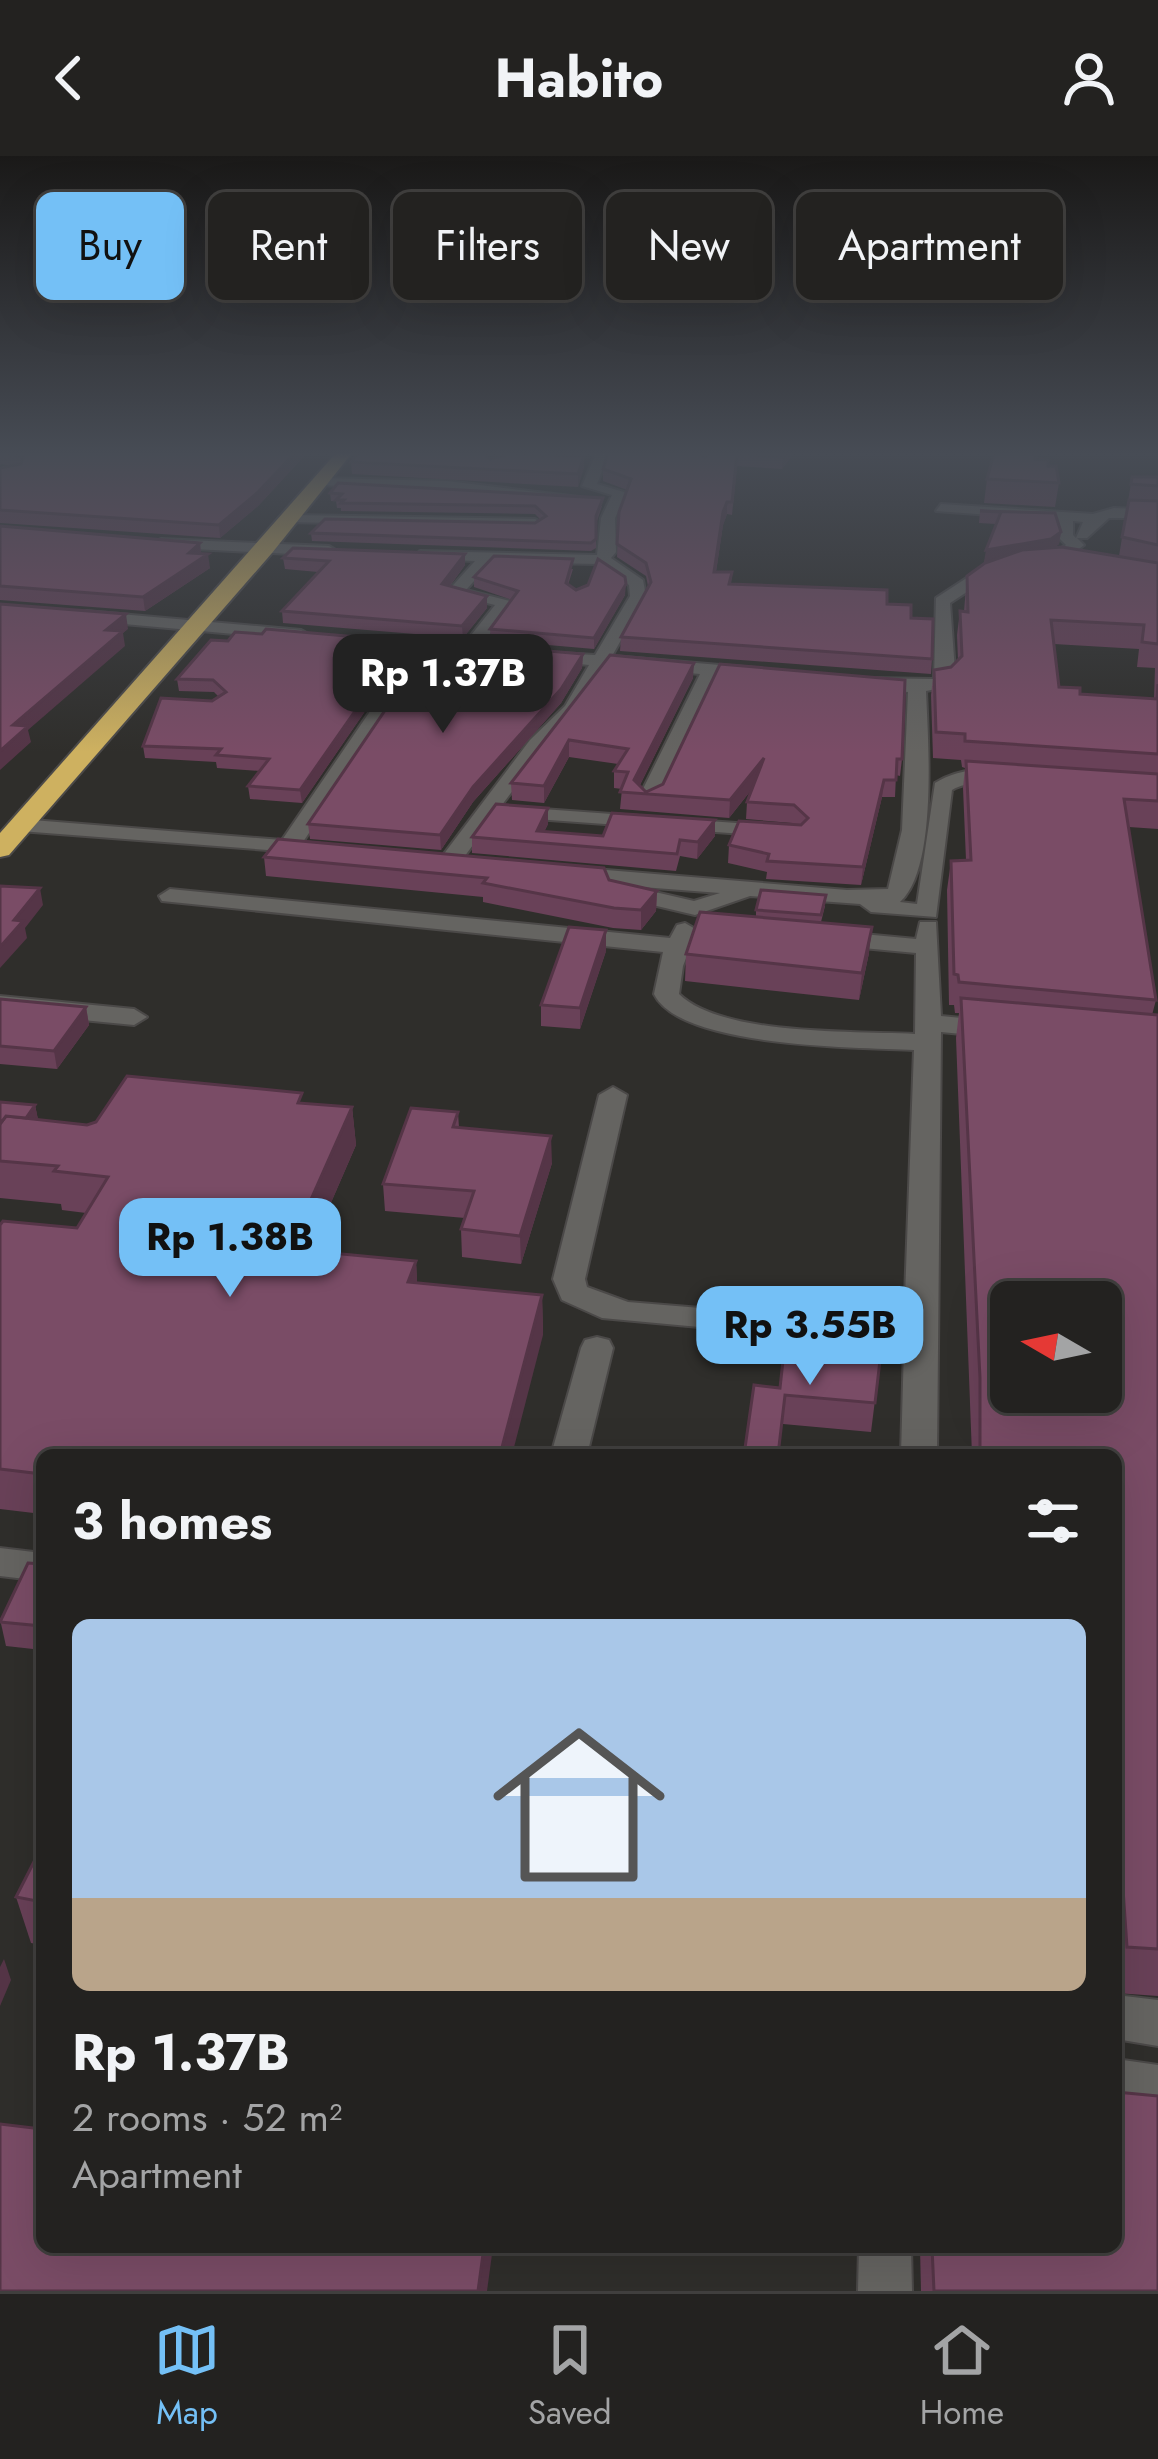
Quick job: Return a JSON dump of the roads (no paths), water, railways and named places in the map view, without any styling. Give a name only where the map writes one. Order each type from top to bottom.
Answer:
[{"type":"highway","points":[[8,836],[142,701],[196,626],[262,553]]},
{"type":"street","points":[[591,566],[607,553]]},
{"type":"street","points":[[1056,559],[1065,553]]},
{"type":"street","points":[[416,554],[591,566],[624,571],[639,587],[573,709],[537,744],[484,809],[448,863]]},
{"type":"street","points":[[470,650],[506,602],[454,593],[488,556]]},
{"type":"street","points":[[854,682],[917,687],[946,678],[940,611],[950,593],[1002,565],[1056,559],[1088,565]]},
{"type":"street","points":[[59,614],[310,636]]},
{"type":"street","points":[[356,640],[492,652]]},
{"type":"street","points":[[289,846],[424,646]]},
{"type":"street","points":[[536,655],[782,676]]},
{"type":"street","points":[[648,799],[711,669]]},
{"type":"street","points":[[535,871],[848,897],[895,896],[906,880],[919,775],[917,687]]},
{"type":"street","points":[[919,1449],[928,912],[942,787],[947,780],[974,776],[1040,781]]},
{"type":"street","points":[[484,809],[792,833]]},
{"type":"street","points":[[8,836],[335,851]]},
{"type":"street","points":[[579,875],[646,899],[692,926]]},
{"type":"street","points":[[928,912],[776,894],[718,898],[692,926],[665,988],[683,1011],[733,1026],[1020,1031]]},
{"type":"street","points":[[170,896],[692,926]]},
{"type":"street","points":[[797,935],[928,947]]},
{"type":"street","points":[[0,1004],[134,1017]]},
{"type":"street","points":[[613,1095],[569,1279],[573,1293],[602,1308],[628,1312],[920,1337]]},
{"type":"street","points":[[571,1449],[597,1348]]},
{"type":"street","points":[[0,1562],[36,1566]]},
{"type":"street","points":[[1122,2018],[1158,2023]]},
{"type":"street","points":[[1122,2084],[1158,2089]]},
{"type":"street","points":[[885,2253],[886,2291]]}]
